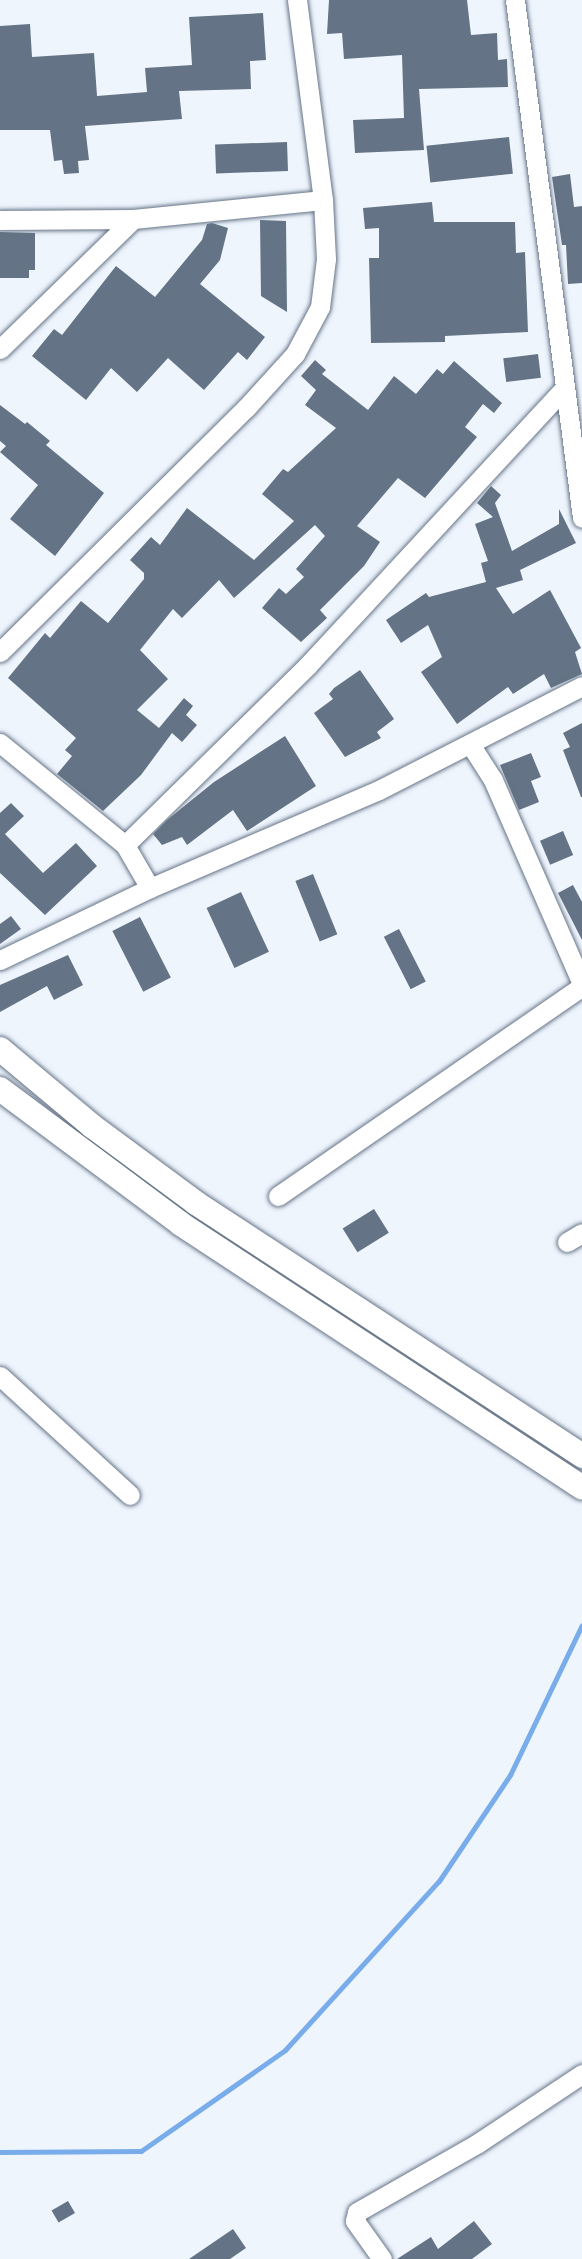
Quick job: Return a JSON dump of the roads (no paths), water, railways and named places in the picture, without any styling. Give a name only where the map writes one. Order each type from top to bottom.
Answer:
[{"type":"main road","points":[[0,1049],[92,1126],[195,1203],[582,1456]]},
{"type":"main road","points":[[0,1088],[181,1224],[582,1487]]},
{"type":"street","points":[[0,652],[247,408],[295,354],[320,307],[326,259],[323,200],[297,0]]},
{"type":"street","points":[[515,0],[562,391],[582,518]]},
{"type":"street","points":[[0,220],[133,219],[323,200]]},
{"type":"street","points":[[0,349],[133,219]]},
{"type":"street","points":[[125,845],[308,665],[562,391]]},
{"type":"street","points":[[0,960],[150,888],[379,790],[582,687]]},
{"type":"street","points":[[0,743],[125,845],[150,888]]},
{"type":"street","points":[[278,1196],[582,985],[493,780],[470,744]]},
{"type":"street","points":[[0,1376],[130,1495]]},
{"type":"street","points":[[382,2259],[355,2221],[357,2211],[478,2143],[582,2074]]},
{"type":"waterway","points":[[0,2152],[141,2151],[285,2050],[439,1881],[510,1775],[582,1625]]}]
